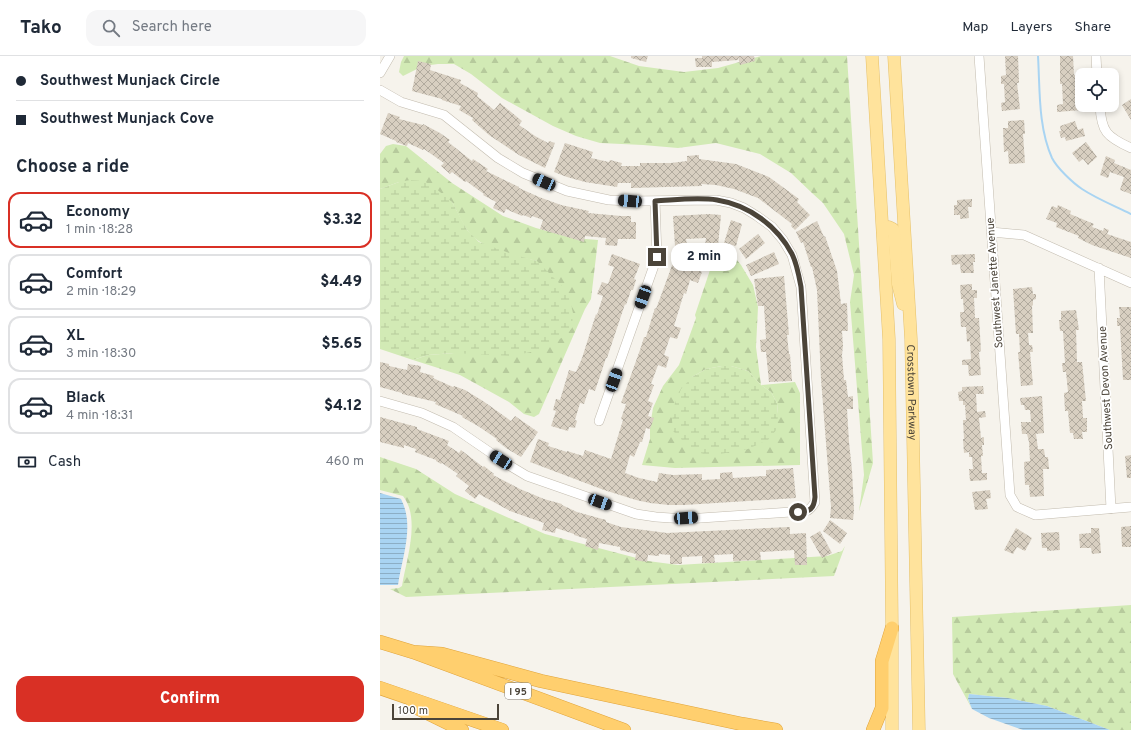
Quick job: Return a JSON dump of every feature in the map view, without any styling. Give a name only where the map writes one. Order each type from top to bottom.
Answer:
[{"type":"highway","points":[[874,730],[882,708],[882,661],[892,628]]},
{"type":"highway","name":"I 95","points":[[380,642],[413,652],[624,730]]},
{"type":"highway","points":[[413,652],[442,654],[541,681],[776,730]]},
{"type":"highway","points":[[380,688],[502,730]]},
{"type":"highway","points":[[393,692],[418,709],[462,730]]},
{"type":"main road","name":"Crosstown Parkway","points":[[872,56],[889,339],[892,730]]},
{"type":"main road","name":"Crosstown Parkway","points":[[894,56],[910,320],[919,730]]},
{"type":"main road","points":[[883,232],[889,227],[893,229],[894,232],[898,284],[910,320]]},
{"type":"street","points":[[380,73],[390,56]]},
{"type":"street","name":"Southwest Janette Avenue","points":[[979,56],[1010,495],[1017,507],[1035,515],[1110,509]]},
{"type":"street","points":[[1096,56],[1097,68]]},
{"type":"street","points":[[380,90],[401,102],[444,116],[498,158],[523,173],[567,191],[608,200],[716,200],[731,203],[744,208],[772,227],[783,240],[792,255],[801,287],[815,502],[806,512],[686,518],[656,517],[636,514],[527,476],[453,427],[422,413],[380,401]]},
{"type":"street","points":[[1101,112],[1102,122],[1107,134],[1112,139],[1131,148]]},
{"type":"street","points":[[599,421],[657,257],[655,201]]},
{"type":"street","points":[[991,232],[1024,235],[1131,283]]},
{"type":"street","name":"Southwest Devon Avenue","points":[[1099,268],[1110,509]]},
{"type":"street","points":[[1110,509],[1131,507]]},
{"type":"green space","points":[[404,56],[610,56],[639,66],[684,72],[718,68],[761,56],[847,56],[873,463],[859,511],[864,475],[850,302],[854,275],[844,234],[823,203],[791,173],[760,154],[716,143],[678,148],[600,143],[576,136],[553,126],[502,98],[471,74],[454,64],[423,66],[403,76],[399,72]]},
{"type":"green space","points":[[393,144],[406,146],[452,183],[503,216],[536,228],[573,238],[598,240],[591,299],[585,309],[539,414],[534,417],[524,414],[509,402],[460,375],[413,360],[428,355],[454,353],[537,261],[499,251],[480,242],[467,230],[452,202],[399,182],[380,189],[380,154],[386,146]]},
{"type":"green space","points":[[410,180],[424,181],[452,202],[467,230],[479,242],[537,261],[561,285],[569,297],[573,313],[572,328],[563,337],[541,350],[511,356],[454,353],[428,355],[413,360],[380,349],[380,189],[399,182]]},
{"type":"green space","points":[[717,249],[732,254],[741,265],[753,285],[758,307],[756,347],[761,385],[795,382],[800,393],[800,465],[675,468],[642,465],[650,439],[650,426],[653,408],[663,386],[679,365],[696,318],[695,315]],"holes":[[[731,366],[748,371],[761,385],[771,392],[777,403],[778,414],[692,377],[706,369]]]},
{"type":"green space","points":[[731,366],[748,371],[761,385],[771,392],[777,403],[777,429],[768,440],[748,449],[709,456],[692,450],[673,431],[672,420],[675,403],[681,389],[692,377],[706,369]]},
{"type":"green space","points":[[380,457],[416,469],[455,494],[545,534],[648,561],[678,565],[827,556],[842,551],[845,546],[834,576],[406,597],[390,589],[399,588],[402,586],[411,540],[411,516],[408,505],[403,496],[380,490]]},
{"type":"green space","points":[[1131,605],[1131,730],[1110,730],[1047,706],[1008,698],[969,694],[968,700],[972,709],[953,674],[952,617]]},
{"type":"water","points":[[380,493],[401,499],[405,509],[407,520],[406,542],[398,585],[380,585]]},
{"type":"water","points":[[969,694],[1008,698],[1047,706],[1110,730],[1023,730],[989,718],[972,709],[968,699]]},
{"type":"building","points":[[631,56],[648,56],[646,62],[631,58]]},
{"type":"building","points":[[702,56],[754,56],[755,61],[740,65],[738,57],[738,60],[712,62],[712,67],[696,67],[695,58],[702,58]]},
{"type":"building","points":[[1005,56],[1018,56],[1019,83],[1017,83],[1020,109],[1002,111],[1001,103],[1005,102],[1004,84],[1001,84],[1001,76],[1006,75]]},
{"type":"building","points":[[1060,56],[1073,56],[1075,75],[1075,111],[1057,112],[1057,105],[1063,104],[1062,84],[1060,84]]},
{"type":"building","points":[[418,61],[431,64],[430,70],[461,80],[460,83],[478,93],[477,96],[494,110],[500,103],[522,121],[519,125],[548,143],[549,141],[555,143],[545,168],[519,155],[489,135],[472,120],[473,118],[459,110],[461,106],[412,91]]},
{"type":"building","points":[[1131,99],[1131,120],[1122,105]]},
{"type":"building","points":[[388,113],[400,117],[399,119],[423,124],[440,133],[450,140],[448,142],[472,161],[473,159],[488,169],[486,171],[539,197],[561,205],[589,211],[588,213],[631,216],[631,222],[636,222],[636,239],[618,239],[617,246],[605,245],[606,238],[585,236],[584,242],[540,229],[543,220],[532,216],[531,218],[522,216],[506,209],[504,213],[493,208],[496,202],[483,195],[484,194],[452,172],[450,174],[441,166],[444,163],[424,149],[423,150],[408,143],[407,146],[380,134]]},
{"type":"building","points":[[1024,120],[1025,134],[1023,134],[1025,163],[1009,164],[1008,151],[1004,152],[1003,128],[1008,128],[1008,121]]},
{"type":"building","points":[[1075,121],[1078,130],[1083,128],[1085,136],[1066,141],[1065,137],[1061,138],[1059,131],[1061,131],[1060,126]]},
{"type":"building","points":[[1086,142],[1097,157],[1088,165],[1083,159],[1079,162],[1072,153]]},
{"type":"building","points":[[565,143],[593,152],[591,158],[622,163],[621,166],[640,166],[640,163],[671,163],[687,161],[687,156],[699,155],[699,159],[736,164],[769,177],[799,199],[797,202],[810,215],[795,230],[791,226],[792,224],[758,198],[734,189],[716,185],[701,184],[702,186],[631,188],[631,183],[618,183],[617,187],[585,182],[567,177],[554,172]]},
{"type":"building","points":[[1106,156],[1115,160],[1114,163],[1131,170],[1131,194],[1120,190],[1124,177],[1110,172],[1108,178],[1100,175]]},
{"type":"building","points":[[972,199],[972,207],[968,207],[969,218],[960,219],[960,215],[954,215],[954,205],[957,205],[957,200]]},
{"type":"building","points":[[1058,205],[1071,211],[1070,214],[1094,224],[1092,227],[1103,231],[1104,228],[1109,230],[1107,234],[1131,242],[1131,258],[1092,245],[1078,238],[1079,236],[1056,227],[1057,223],[1046,219],[1052,206],[1057,208]]},
{"type":"building","points":[[709,214],[721,215],[718,246],[705,245],[706,238],[686,239],[687,245],[675,246],[673,216]]},
{"type":"building","points":[[731,220],[742,224],[736,246],[724,243]]},
{"type":"building","points":[[817,221],[824,237],[825,236],[837,271],[841,304],[847,303],[848,331],[842,331],[842,355],[844,380],[846,380],[848,397],[853,396],[853,409],[847,409],[852,470],[853,520],[830,518],[831,507],[821,379],[817,290],[812,267],[803,242],[801,243],[796,232]]},
{"type":"building","points":[[758,234],[765,243],[746,259],[739,249]]},
{"type":"building","points":[[774,252],[779,264],[751,276],[746,265]]},
{"type":"building","points":[[612,254],[640,264],[634,279],[636,280],[633,290],[631,290],[626,305],[625,304],[595,391],[589,389],[584,404],[580,403],[575,420],[577,421],[575,428],[569,427],[568,431],[551,426],[556,411],[553,410],[556,399],[560,400],[569,370],[576,372],[582,358],[603,296],[597,294],[602,282],[608,284],[614,267],[608,265]]},
{"type":"building","points":[[975,254],[975,262],[973,262],[974,273],[961,273],[960,264],[952,265],[951,255]]},
{"type":"building","points":[[674,260],[702,272],[698,283],[690,280],[686,294],[684,293],[674,326],[681,328],[677,339],[670,337],[664,355],[669,357],[666,368],[658,365],[651,384],[654,385],[648,401],[653,403],[648,416],[654,418],[650,429],[646,428],[642,442],[640,442],[634,457],[630,455],[625,473],[657,482],[659,473],[673,475],[702,474],[702,480],[720,479],[720,473],[732,472],[733,478],[766,476],[766,470],[793,468],[796,498],[684,505],[650,503],[604,490],[530,462],[538,439],[549,443],[548,446],[567,452],[583,456],[585,450],[611,459],[623,420],[621,419],[626,404],[621,403],[644,337],[646,337],[655,308],[656,309]]},
{"type":"building","points":[[784,276],[789,335],[787,335],[792,381],[769,382],[766,352],[761,352],[760,340],[766,339],[764,306],[758,306],[754,279]]},
{"type":"building","points":[[972,284],[972,290],[977,290],[977,298],[974,298],[975,318],[979,318],[981,375],[969,376],[968,365],[962,365],[962,360],[971,359],[970,341],[967,342],[966,327],[961,327],[960,312],[964,312],[960,285]]},
{"type":"building","points":[[1032,287],[1033,294],[1036,294],[1036,299],[1033,300],[1032,306],[1033,333],[1028,333],[1029,345],[1032,345],[1033,352],[1030,352],[1033,385],[1021,386],[1018,352],[1020,352],[1019,334],[1016,334],[1013,289]]},
{"type":"building","points":[[1119,307],[1131,307],[1131,380],[1123,380],[1120,326],[1117,326],[1117,318],[1120,318]]},
{"type":"building","points":[[1076,310],[1079,330],[1076,330],[1077,362],[1082,362],[1086,401],[1082,401],[1083,418],[1087,418],[1087,432],[1082,432],[1083,439],[1074,439],[1073,433],[1070,433],[1068,411],[1065,411],[1064,393],[1068,392],[1066,372],[1063,372],[1062,363],[1065,363],[1063,331],[1060,331],[1059,320],[1061,320],[1061,311]]},
{"type":"building","points":[[380,362],[389,364],[389,366],[407,370],[408,364],[421,366],[420,372],[434,376],[433,378],[453,387],[454,386],[465,390],[511,421],[515,416],[538,432],[521,457],[506,448],[496,440],[497,439],[478,426],[462,417],[463,416],[435,404],[436,402],[380,387]]},
{"type":"building","points":[[983,386],[984,394],[976,394],[977,412],[985,411],[986,417],[979,418],[981,438],[984,437],[984,445],[982,445],[983,456],[981,456],[982,473],[987,473],[987,480],[970,481],[969,469],[973,469],[972,457],[969,457],[969,452],[964,453],[963,439],[963,420],[966,420],[965,405],[963,405],[963,401],[959,401],[958,392],[962,391],[962,387]]},
{"type":"building","points":[[1042,396],[1044,433],[1036,434],[1038,449],[1044,449],[1045,457],[1048,457],[1049,469],[1043,469],[1044,496],[1030,497],[1029,485],[1025,485],[1024,462],[1030,461],[1029,442],[1027,434],[1022,434],[1021,422],[1031,422],[1030,410],[1025,410],[1024,405],[1021,405],[1020,398]]},
{"type":"building","points":[[380,417],[417,427],[417,429],[449,441],[447,445],[459,453],[461,450],[483,467],[484,466],[494,474],[493,475],[520,489],[544,499],[562,504],[577,512],[606,520],[606,522],[621,527],[667,533],[790,527],[790,534],[806,533],[807,565],[795,565],[794,550],[760,552],[761,560],[733,561],[733,554],[714,555],[715,563],[702,563],[702,556],[682,557],[682,564],[670,564],[670,555],[648,555],[647,562],[635,560],[636,554],[620,550],[620,547],[599,543],[598,550],[585,546],[587,539],[556,528],[555,533],[542,530],[544,523],[510,511],[479,494],[475,499],[465,491],[469,486],[456,476],[458,474],[442,463],[441,464],[436,460],[415,452],[416,449],[404,445],[404,448],[380,442]]},
{"type":"building","points":[[1131,455],[1131,478],[1127,478],[1125,456]]},
{"type":"building","points":[[990,490],[991,498],[986,499],[988,509],[975,510],[972,492]]},
{"type":"building","points":[[830,520],[847,533],[840,544],[823,531]]},
{"type":"building","points":[[1131,526],[1131,547],[1122,547],[1121,527]]},
{"type":"building","points":[[1016,528],[1032,538],[1025,551],[1017,547],[1013,554],[1004,550]]},
{"type":"building","points":[[1091,528],[1099,528],[1101,553],[1092,554],[1091,548],[1080,548],[1079,534],[1091,533]]},
{"type":"building","points":[[820,531],[832,553],[822,558],[810,537]]},
{"type":"building","points":[[1059,532],[1060,550],[1047,551],[1047,548],[1042,548],[1041,533]]},
{"type":"waterway","points":[[1038,56],[1042,121],[1047,146],[1052,158],[1066,175],[1082,189],[1131,214]]},
{"type":"route","points":[[657,257],[658,243],[655,201],[698,199],[716,200],[731,203],[744,208],[772,227],[783,240],[792,255],[801,287],[815,497],[815,502],[809,510],[806,512],[798,512]]}]
